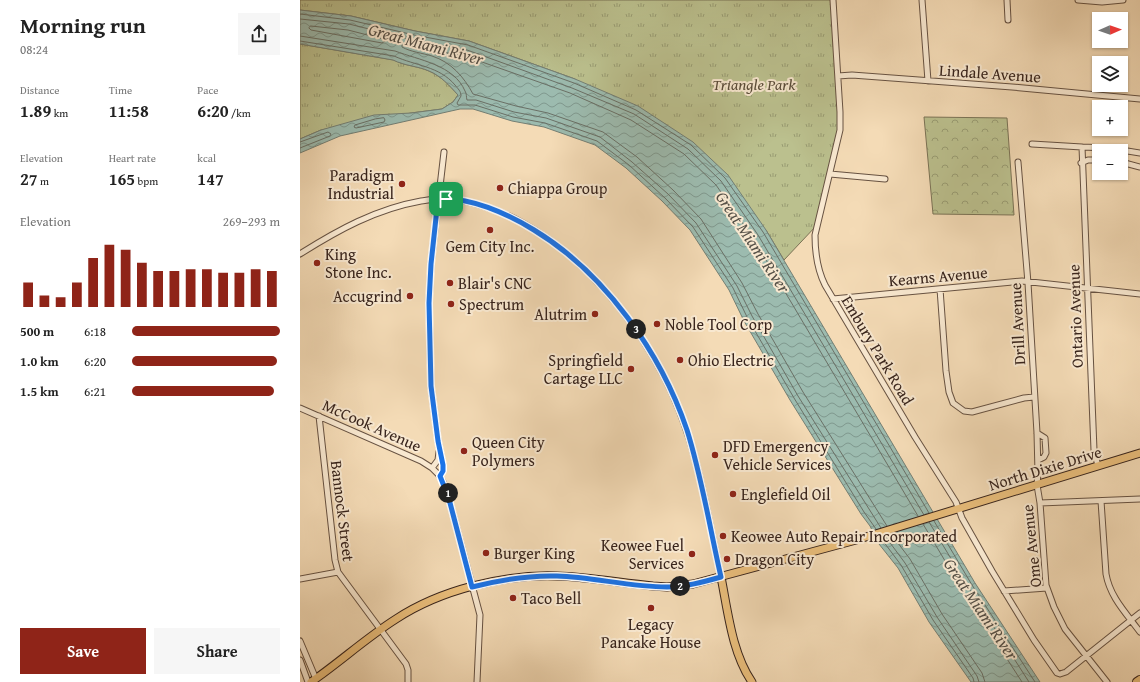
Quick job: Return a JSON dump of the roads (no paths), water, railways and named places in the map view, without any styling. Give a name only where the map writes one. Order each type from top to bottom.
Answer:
[{"type":"main road","name":"North Dixie Drive","points":[[312,681],[396,619],[418,606],[446,594],[512,578],[542,576],[571,576],[643,586],[667,587],[691,584],[856,540],[1037,486],[1140,453]]},
{"type":"main road","points":[[721,577],[738,654],[744,670],[752,682]]},
{"type":"street","name":"Embury Park Road","points":[[833,0],[840,130],[817,225],[815,246],[819,272],[833,299],[915,437],[956,502],[962,518],[1004,591],[1034,640],[1057,673],[1060,674],[1066,672],[1087,656]]},
{"type":"street","points":[[922,0],[928,81]]},
{"type":"street","points":[[1007,0],[1008,20]]},
{"type":"street","points":[[1078,0],[1102,2],[1123,0]]},
{"type":"street","name":"Lindale Avenue","points":[[838,76],[1012,87],[1140,99]]},
{"type":"street","points":[[1032,144],[1109,148],[1140,153]]},
{"type":"street","name":"Ontario Avenue","points":[[1082,147],[1081,163],[1094,450],[1098,466]]},
{"type":"street","points":[[444,152],[431,264],[429,303],[431,386],[439,450],[443,465],[443,471],[440,476],[449,499],[480,620],[477,682]]},
{"type":"street","points":[[1081,163],[1092,160]]},
{"type":"street","name":"Drill Avenue","points":[[1018,162],[1028,283],[1034,397],[1038,433],[1037,486]]},
{"type":"street","points":[[1128,164],[1140,167]]},
{"type":"street","points":[[830,174],[885,179]]},
{"type":"street","points":[[300,254],[339,230],[367,217],[399,206],[438,199],[456,200],[486,207],[510,217],[540,233],[563,250],[587,272],[616,303],[650,351],[667,381],[686,430],[696,465],[721,577]]},
{"type":"street","name":"Kearns Avenue","points":[[833,299],[1022,281],[1028,283],[1140,294]]},
{"type":"street","points":[[940,290],[946,371],[949,392],[953,403],[964,411],[972,412],[1024,398],[1034,397]]},
{"type":"street","name":"McCook Avenue","points":[[300,408],[414,457],[432,468],[440,476]]},
{"type":"street","name":"Bannock Street","points":[[319,416],[335,560],[338,572],[406,664],[408,670],[408,682]]},
{"type":"street","points":[[1038,433],[1045,438],[1046,446],[1044,457],[1038,460]]},
{"type":"street","points":[[432,468],[438,460],[439,450]]},
{"type":"street","name":"Ome Avenue","points":[[1037,486],[1049,597],[1058,617],[1073,640],[1107,682]]},
{"type":"street","points":[[1040,503],[1140,499]]},
{"type":"street","points":[[1101,500],[1107,582],[1112,594],[1140,632]]},
{"type":"street","points":[[300,579],[338,572]]},
{"type":"street","points":[[1004,591],[1047,588]]},
{"type":"street","points":[[1087,656],[1140,613]]},
{"type":"street","points":[[300,641],[312,681]]},
{"type":"street","points":[[300,660],[312,681]]},
{"type":"water","name":"Great Miami River","points":[[300,10],[351,16],[415,31],[469,41],[575,79],[638,106],[693,142],[728,175],[766,230],[975,583],[1040,682],[971,682],[929,622],[898,568],[879,544],[870,526],[790,400],[744,321],[729,290],[690,230],[662,201],[626,168],[595,145],[544,127],[512,121],[473,109],[460,109],[340,136],[300,153],[300,139],[321,130],[374,115],[411,113],[442,109],[453,102],[458,95],[441,78],[425,69],[402,64],[393,60],[300,44]]},
{"type":"place","name":"Paradigm Industrial","points":[[402,184]]},
{"type":"place","name":"Chiappa Group","points":[[500,188]]},
{"type":"place","name":"Gem City Inc.","points":[[490,230]]},
{"type":"place","name":"King Stone Inc.","points":[[317,263]]},
{"type":"place","name":"Blair's CNC","points":[[450,283]]},
{"type":"place","name":"Accugrind","points":[[410,296]]},
{"type":"place","name":"Spectrum","points":[[451,304]]},
{"type":"place","name":"Alutrim","points":[[595,314]]},
{"type":"place","name":"Noble Tool Corp","points":[[657,324]]},
{"type":"place","name":"Ohio Electric","points":[[680,360]]},
{"type":"place","name":"Springfield Cartage LLC","points":[[631,369]]},
{"type":"place","name":"Queen City Polymers","points":[[464,451]]},
{"type":"place","name":"DFD Emergency Vehicle Services","points":[[715,455]]},
{"type":"place","name":"Englefield Oil","points":[[733,494]]},
{"type":"place","name":"Keowee Auto Repair Incorporated","points":[[723,536]]},
{"type":"place","name":"Burger King","points":[[486,553]]},
{"type":"place","name":"Keowee Fuel Services","points":[[692,554]]},
{"type":"place","name":"Dragon City","points":[[727,559]]},
{"type":"place","name":"Taco Bell","points":[[513,598]]},
{"type":"place","name":"Legacy Pancake House","points":[[651,608]]},
{"type":"park label","name":"Triangle Park","points":[[754,84]]}]
